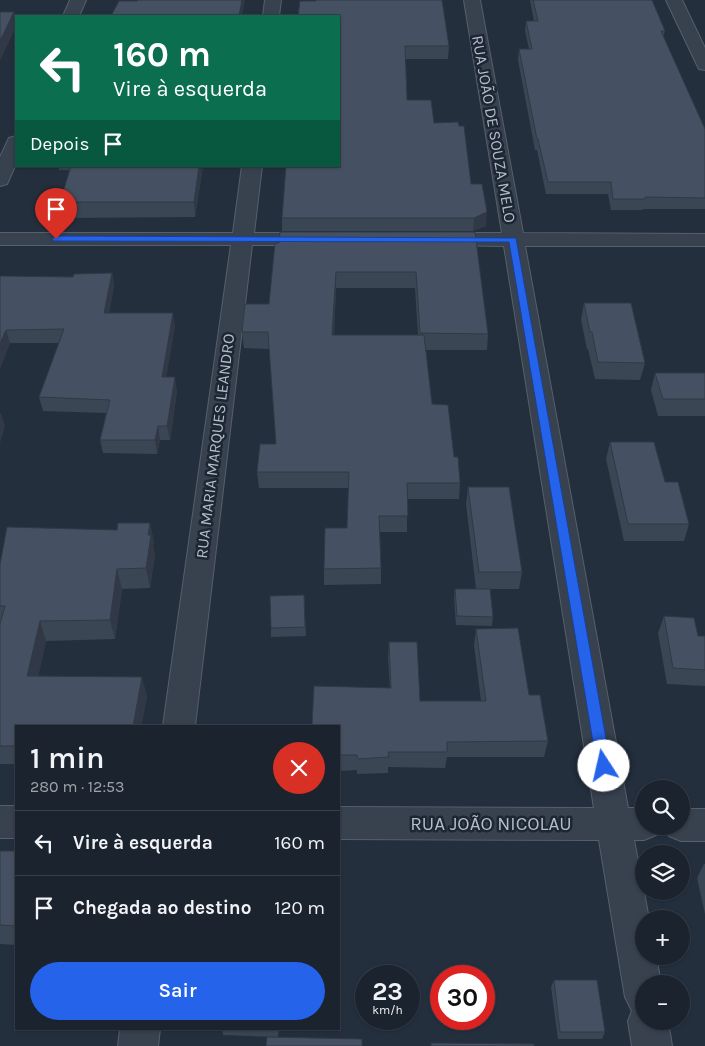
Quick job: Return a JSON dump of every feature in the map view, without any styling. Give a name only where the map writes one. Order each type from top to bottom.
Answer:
[{"type":"street","points":[[71,15],[78,0]]},
{"type":"street","points":[[271,15],[273,0]]},
{"type":"street","name":"RUA JOÃO DE SOUZA MELO","points":[[472,0],[513,239],[629,824],[642,975]]},
{"type":"street","points":[[674,0],[705,65]]},
{"type":"street","points":[[0,180],[15,144]]},
{"type":"street","name":"RUA MARIA MARQUES LEANDRO","points":[[179,725],[252,167]]},
{"type":"street","points":[[0,239],[339,239]]},
{"type":"street","points":[[416,239],[705,240]]},
{"type":"street","points":[[0,822],[15,822]]},
{"type":"street","name":"RUA JOÃO NICOLAU","points":[[340,823],[629,824]]},
{"type":"street","points":[[690,824],[705,825]]},
{"type":"street","points":[[138,1046],[140,1030]]},
{"type":"street","points":[[649,1030],[652,1046]]},
{"type":"building","points":[[242,0],[239,15],[112,15],[119,1]]},
{"type":"building","points":[[442,0],[449,46],[405,46],[407,100],[431,100],[434,123],[458,122],[459,126],[464,126],[471,184],[482,184],[487,212],[474,218],[282,218],[286,167],[340,167],[340,15],[298,15],[300,1]]},
{"type":"building","points":[[533,0],[652,0],[665,31],[661,31],[705,129],[705,198],[645,197],[645,199],[613,199],[611,182],[548,182],[537,139],[519,49],[532,49],[526,21],[538,21]]},
{"type":"building","points":[[0,12],[14,12],[0,41]]},
{"type":"building","points":[[71,167],[199,167],[194,202],[60,202]]},
{"type":"building","points":[[280,232],[475,232],[488,334],[420,333],[416,272],[336,272],[332,335],[424,335],[432,404],[448,405],[454,457],[458,457],[460,483],[407,483],[408,516],[379,516],[381,568],[324,569],[325,528],[347,528],[349,472],[257,472],[260,444],[276,444],[268,332],[242,332],[245,304],[269,304],[275,243],[279,243]]},
{"type":"building","points":[[112,273],[104,313],[173,313],[162,377],[175,377],[167,426],[158,426],[155,440],[100,440],[110,400],[39,397],[64,329],[6,330],[0,344],[0,276],[73,277],[74,274]]},
{"type":"building","points":[[584,303],[631,303],[645,363],[598,362]]},
{"type":"building","points":[[655,373],[705,373],[705,399],[663,399]]},
{"type":"building","points":[[610,442],[654,442],[665,482],[678,482],[689,524],[628,524]]},
{"type":"building","points":[[468,487],[509,487],[522,572],[479,572]]},
{"type":"building","points":[[118,523],[150,523],[148,535],[151,535],[146,568],[117,569],[110,620],[40,621],[27,676],[142,677],[133,725],[15,725],[15,746],[0,746],[0,624],[5,606],[0,606],[0,564],[7,527],[117,530]]},
{"type":"building","points":[[455,589],[490,589],[493,617],[457,616]]},
{"type":"building","points":[[304,595],[305,627],[271,628],[270,596]]},
{"type":"building","points":[[664,616],[694,618],[698,636],[705,636],[705,670],[673,668]]},
{"type":"building","points":[[518,628],[529,695],[540,695],[548,741],[447,742],[447,752],[388,752],[389,757],[358,759],[357,755],[340,755],[340,725],[312,725],[314,686],[391,688],[389,642],[417,642],[420,701],[486,701],[476,629]]},
{"type":"building","points":[[0,851],[15,851],[15,926],[0,925]]},
{"type":"building","points":[[554,980],[597,980],[605,1032],[560,1032]]},
{"type":"building","points":[[267,1037],[362,1039],[362,1046],[266,1046]]},
{"type":"building","points":[[431,1043],[534,1044],[534,1046],[431,1046]]},
{"type":"route","points":[[56,239],[513,239],[604,766]]}]
